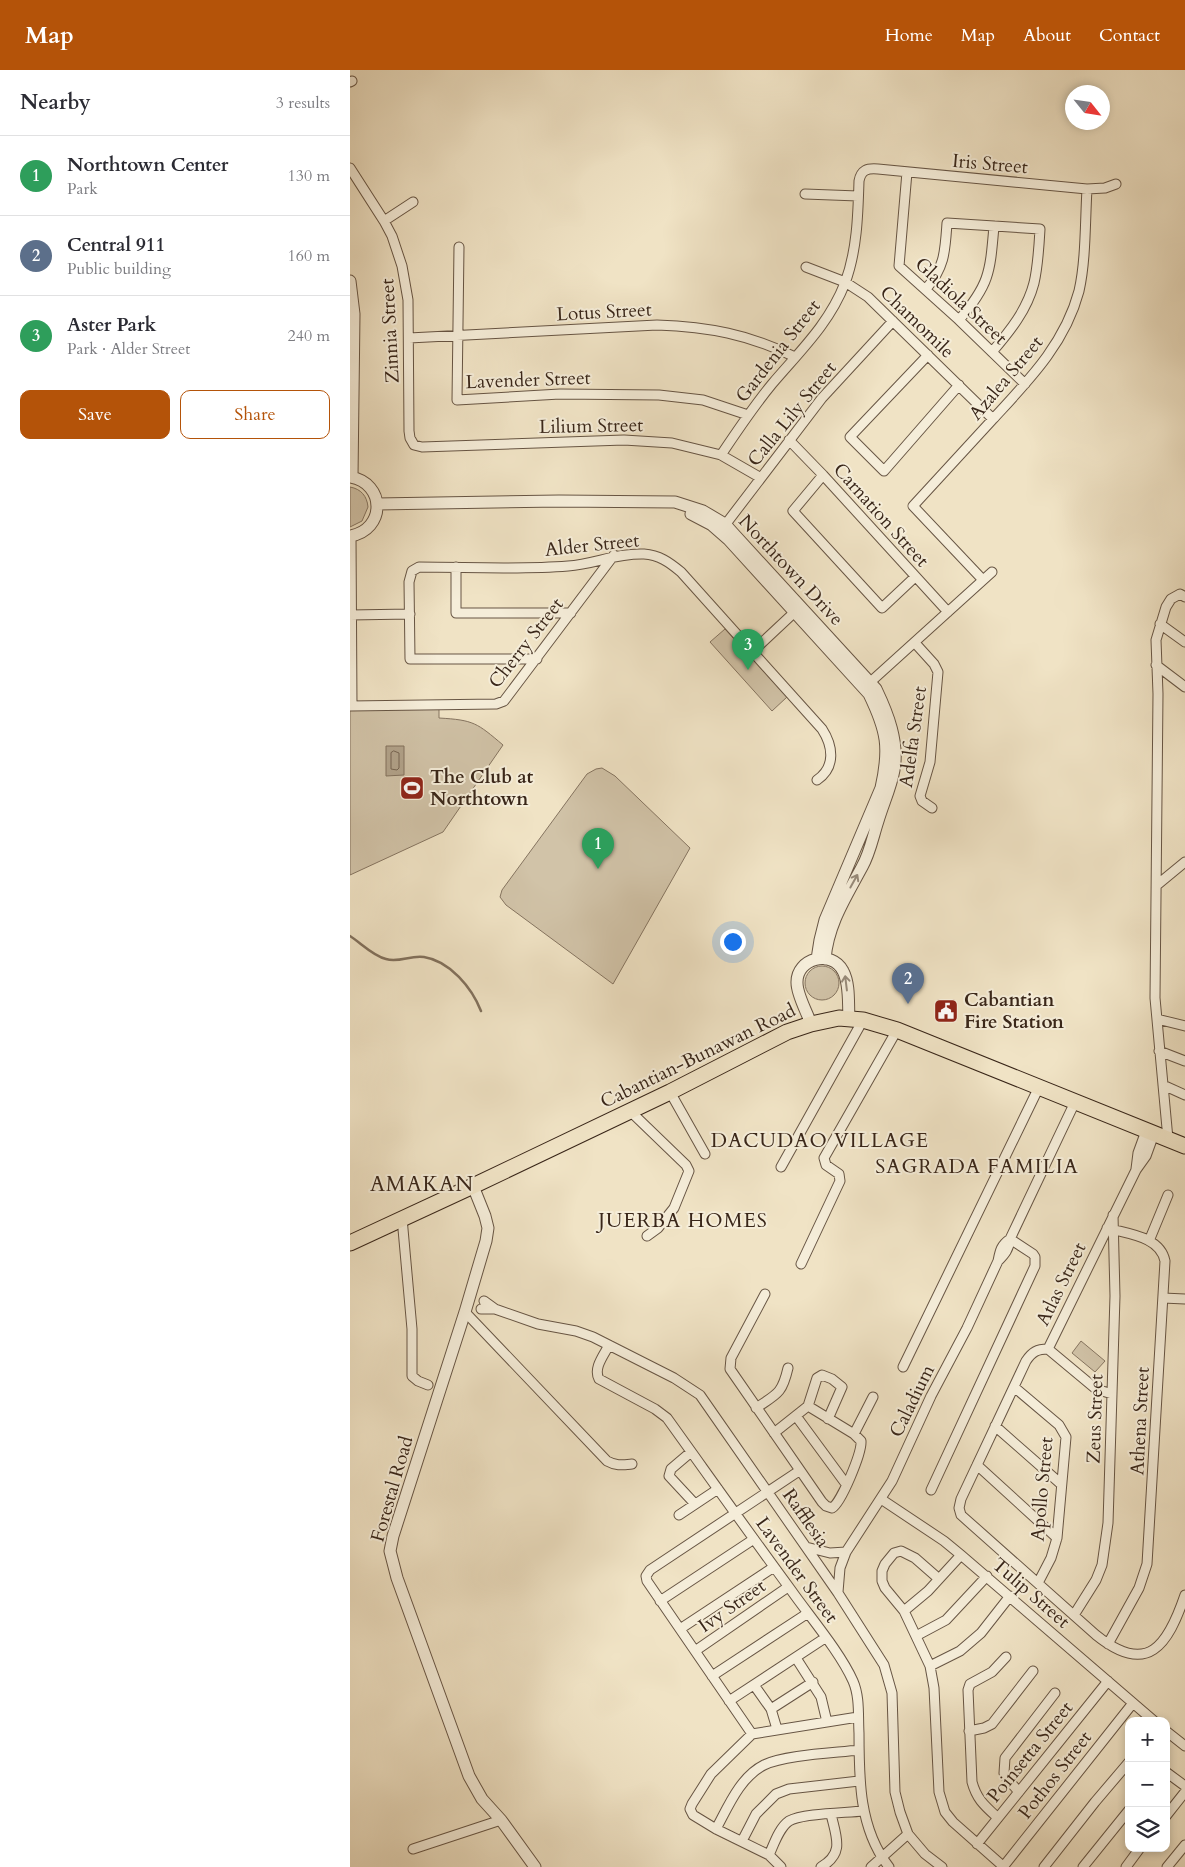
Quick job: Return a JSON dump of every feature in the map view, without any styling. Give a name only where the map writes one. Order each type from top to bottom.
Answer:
[{"type":"main road","name":"Cabantian-Bunawan Road","points":[[350,1243],[670,1092],[769,1040],[811,1024],[831,1019],[856,1019],[897,1030],[1185,1146]]},
{"type":"street","name":"Zinnia Street","points":[[350,168],[384,222],[397,250],[405,280],[408,300],[409,431],[414,445]]},
{"type":"street","name":"Iris Street","points":[[862,172],[870,169],[1087,189],[1105,188],[1116,184]]},
{"type":"street","name":"Gardenia Street","points":[[721,455],[748,415],[795,357],[820,330],[832,312],[845,282],[853,253],[859,181],[862,172]]},
{"type":"street","name":"Gladiola Street","points":[[907,172],[899,266],[926,289],[1025,384]]},
{"type":"street","name":"Azalea Street","points":[[983,580],[913,506],[1025,384],[1045,361],[1056,344],[1079,291],[1082,272],[1087,189]]},
{"type":"street","points":[[805,194],[858,196]]},
{"type":"street","points":[[384,222],[413,202]]},
{"type":"street","points":[[926,289],[942,266],[948,224],[1040,229],[1036,268],[1027,302],[1018,319],[992,352]]},
{"type":"street","points":[[959,320],[979,295],[988,275],[994,226]]},
{"type":"street","name":"Lavender Street","points":[[459,247],[457,400],[560,394],[659,395],[703,400],[748,415]]},
{"type":"street","name":"Chamomile","points":[[806,267],[845,282],[868,297],[993,419]]},
{"type":"street","points":[[350,281],[354,314],[352,341],[351,477],[362,481],[371,488],[377,508],[374,520],[368,528],[351,536],[351,706]]},
{"type":"street","name":"Calla Lily Street","points":[[723,528],[822,398],[893,321]]},
{"type":"street","name":"Lotus Street","points":[[409,338],[657,325],[683,326],[727,332],[747,337],[795,357]]},
{"type":"street","points":[[928,355],[850,437],[884,471],[959,385]]},
{"type":"street","name":"Carnation Street","points":[[789,440],[948,612]]},
{"type":"street","name":"Lilium Street","points":[[414,445],[422,447],[643,441],[672,442],[721,455],[761,478]]},
{"type":"street","points":[[823,475],[793,511],[838,561],[882,608],[915,577]]},
{"type":"street","name":"Northtown Drive","points":[[377,508],[667,509],[687,512],[723,528],[728,539],[798,609],[867,685],[881,720],[885,737],[885,768],[881,788],[825,933],[821,959]]},
{"type":"street","name":"Alder Street","points":[[410,614],[409,582],[412,571],[419,566],[561,566],[582,564],[614,556],[643,554],[665,559],[674,565],[806,710],[828,739],[832,757],[830,766],[818,780]]},
{"type":"street","name":"Cherry Street","points":[[351,706],[500,703],[508,698],[614,556]]},
{"type":"street","points":[[582,564],[590,570],[596,580]]},
{"type":"street","points":[[456,566],[456,613],[571,613]]},
{"type":"street","points":[[867,685],[992,572]]},
{"type":"street","points":[[1156,1135],[1163,1085],[1155,998],[1158,694],[1156,640],[1166,607],[1171,599],[1180,594],[1185,597]]},
{"type":"street","points":[[752,652],[798,609]]},
{"type":"street","points":[[351,615],[410,614],[410,660],[537,658]]},
{"type":"street","points":[[1160,624],[1185,642]]},
{"type":"street","name":"Adelfa Street","points":[[915,643],[934,664],[938,672],[928,770],[920,796],[922,801],[932,808]]},
{"type":"street","points":[[1156,665],[1185,687]]},
{"type":"street","points":[[1157,885],[1185,862]]},
{"type":"street","points":[[780,1167],[856,1019],[845,974],[835,962],[821,959],[811,961],[802,968],[797,979],[798,991],[811,1024]]},
{"type":"street","points":[[1156,1019],[1185,1026]]},
{"type":"street","points":[[801,1264],[840,1181],[839,1174],[826,1165],[824,1158],[897,1030]]},
{"type":"street","points":[[1159,1051],[1185,1061]]},
{"type":"street","points":[[1163,1085],[1185,1095]]},
{"type":"street","points":[[903,1367],[1039,1087]]},
{"type":"street","points":[[670,1092],[705,1154]]},
{"type":"street","name":"Caladium","points":[[838,1594],[840,1568],[846,1552],[881,1499],[899,1467],[931,1396],[967,1328],[998,1261],[1000,1251],[1004,1243],[1010,1239],[1075,1102]]},
{"type":"street","points":[[629,1110],[686,1165],[689,1171],[674,1208],[658,1228],[647,1236]]},
{"type":"street","name":"Zeus Street","points":[[1074,1615],[1096,1580],[1102,1565],[1108,1523],[1115,1296],[1110,1229],[1114,1215],[1136,1170],[1138,1152],[1156,1135]]},
{"type":"street","name":"Forestal Road","points":[[473,1186],[488,1228],[475,1304],[392,1536],[390,1551],[397,1578],[469,1776],[482,1799],[501,1820],[535,1867]]},
{"type":"street","points":[[1110,1229],[1149,1241],[1168,1195]]},
{"type":"street","points":[[402,1218],[412,1329],[412,1376],[418,1382],[428,1384]]},
{"type":"street","name":"Atlas Street","points":[[1038,1583],[966,1520],[960,1511],[961,1499],[1029,1357],[1037,1350],[1048,1349],[1110,1229]]},
{"type":"street","points":[[931,1490],[1035,1266],[1033,1254],[1010,1239]]},
{"type":"street","name":"Athena Street","points":[[1108,1644],[1139,1588],[1147,1564],[1164,1255],[1158,1245],[1149,1241]]},
{"type":"street","points":[[765,1294],[730,1362],[732,1373],[822,1502],[829,1508],[835,1507],[861,1449],[861,1441],[854,1434],[808,1406]]},
{"type":"street","points":[[1163,1298],[1185,1299]]},
{"type":"street","points":[[475,1304],[607,1460],[622,1466],[632,1464]]},
{"type":"street","name":"Rafflesia","points":[[475,1304],[538,1324],[585,1334],[680,1380],[700,1395],[806,1547],[884,1665],[892,1693],[895,1792],[900,1812],[908,1834],[925,1854],[942,1867]]},
{"type":"street","name":"Lavender Street","points":[[609,1345],[596,1372],[599,1379],[667,1418],[825,1638],[853,1681],[858,1696],[860,1781],[864,1811],[870,1832],[881,1857],[889,1867]]},
{"type":"street","points":[[1048,1349],[1096,1389],[1112,1394]]},
{"type":"street","points":[[756,1408],[780,1391],[788,1368]]},
{"type":"street","points":[[774,1433],[808,1406],[819,1376],[825,1376],[840,1384],[842,1389],[828,1418]]},
{"type":"street","name":"Apollo Street","points":[[1014,1387],[1065,1432],[1066,1443],[1057,1538],[1051,1558],[1038,1583]]},
{"type":"street","points":[[854,1434],[873,1397]]},
{"type":"street","points":[[796,1416],[846,1484]]},
{"type":"street","points":[[995,1426],[1061,1484]]},
{"type":"street","points":[[691,1452],[671,1468],[668,1476],[695,1504]]},
{"type":"street","points":[[977,1465],[1057,1538]]},
{"type":"street","points":[[752,1734],[660,1601],[646,1579],[647,1573],[800,1470]]},
{"type":"street","points":[[679,1515],[718,1489]]},
{"type":"street","name":"Tulip Street","points":[[881,1499],[962,1555],[1149,1717]]},
{"type":"street","points":[[660,1601],[754,1539]]},
{"type":"street","points":[[806,1547],[830,1553],[846,1552]]},
{"type":"street","points":[[939,1579],[906,1552],[901,1551],[894,1553],[882,1571],[884,1588],[904,1611],[930,1666],[934,1688],[939,1792],[945,1812],[1003,1867]]},
{"type":"street","points":[[904,1611],[962,1555]]},
{"type":"street","points":[[680,1629],[774,1567]]},
{"type":"street","points":[[916,1636],[946,1620],[987,1576]]},
{"type":"street","points":[[1038,1583],[1108,1644],[1130,1654],[1155,1650],[1162,1644],[1172,1630],[1185,1595]]},
{"type":"street","name":"Ivy Street","points":[[695,1651],[788,1587]]},
{"type":"street","points":[[930,1666],[960,1651],[981,1633],[1010,1596]]},
{"type":"street","points":[[712,1676],[808,1614]]},
{"type":"street","points":[[729,1701],[825,1638]]},
{"type":"street","points":[[998,1818],[975,1794],[972,1782],[969,1687],[973,1682],[992,1672],[1006,1656]]},
{"type":"street","points":[[796,1658],[813,1682],[824,1706],[827,1722]]},
{"type":"street","points":[[969,1731],[992,1724],[1033,1671]]},
{"type":"street","name":"Poinsetta Street","points":[[978,1844],[1108,1681]]},
{"type":"street","points":[[772,1709],[813,1682]]},
{"type":"street","points":[[754,1685],[772,1709],[777,1729]]},
{"type":"street","points":[[1019,1792],[1005,1776],[1005,1758],[1055,1693]]},
{"type":"street","name":"Pothos Street","points":[[1003,1867],[1133,1703]]},
{"type":"street","points":[[781,1867],[769,1855],[716,1829],[693,1815],[691,1812],[692,1804],[711,1774],[752,1734],[858,1717]]},
{"type":"street","points":[[1170,1733],[1185,1746]]},
{"type":"street","points":[[716,1829],[734,1794],[750,1776],[763,1766],[780,1760],[859,1750]]},
{"type":"street","points":[[1044,1867],[1125,1767]]},
{"type":"street","points":[[1170,1775],[1185,1786]]},
{"type":"street","points":[[742,1841],[756,1814],[776,1794],[789,1789],[860,1781]]},
{"type":"street","points":[[1170,1811],[1185,1792]]},
{"type":"street","points":[[769,1855],[778,1835],[788,1822],[800,1817],[864,1811]]},
{"type":"street","points":[[821,1867],[831,1861],[836,1854],[838,1846],[832,1814]]},
{"type":"street","points":[[1083,1867],[1125,1815]]},
{"type":"street","points":[[413,1849],[501,1820]]},
{"type":"street","points":[[871,1867],[908,1834]]},
{"type":"street","points":[[1167,1867],[1185,1845]]},
{"type":"street","points":[[1126,1867],[1137,1852]]},
{"type":"shaded area","points":[[350,487],[357,489],[363,494],[368,507],[362,521],[350,527]]},
{"type":"shaded area","points":[[725,629],[787,697],[772,711],[710,642]]},
{"type":"shaded area","name":"The Club at Northtown","points":[[439,708],[439,718],[460,720],[474,724],[481,727],[503,745],[443,832],[350,875],[350,710]]},
{"type":"shaded area","points":[[602,768],[615,776],[690,848],[613,984],[506,905],[500,897],[502,890],[587,774]]},
{"type":"shaded area","points":[[822,966],[829,967],[834,971],[838,976],[838,990],[834,995],[829,999],[822,1000],[815,999],[810,995],[806,990],[805,983],[806,976],[810,971],[815,967]]},
{"type":"shaded area","points":[[1081,1341],[1105,1361],[1095,1372],[1072,1353]]},
{"type":"water","points":[[386,746],[404,746],[404,775],[386,776]]},
{"type":"water","points":[[414,779],[418,781],[417,787],[410,791],[403,790],[403,787],[409,786]]},
{"type":"waterway","points":[[350,936],[372,952],[386,959],[424,957],[443,964],[466,985],[481,1011]]},
{"type":"place","name":"Aster Park","points":[[748,670]]},
{"type":"place","name":"The Club at Northtown","points":[[412,788]]},
{"type":"place","name":"Northtown Center","points":[[598,869]]},
{"type":"place","name":"Central 911","points":[[908,1004]]},
{"type":"place","name":"Cabantian Fire Station","points":[[946,1011]]},
{"type":"district","name":"DACUDAO VILLAGE","points":[[820,1140]]},
{"type":"district","name":"SAGRADA FAMILIA","points":[[977,1166]]},
{"type":"district","name":"AMAKAN","points":[[422,1184]]},
{"type":"district","name":"JUERBA HOMES","points":[[683,1220]]}]
